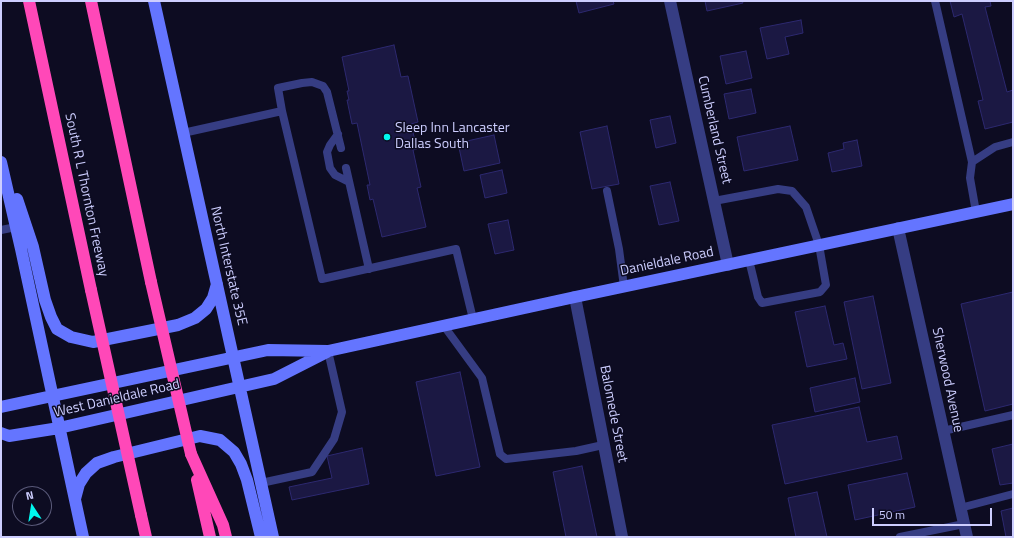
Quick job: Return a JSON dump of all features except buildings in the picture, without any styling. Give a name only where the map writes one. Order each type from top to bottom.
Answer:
[{"type":"highway","name":"South R L Thornton Freeway","points":[[29,1],[114,395],[142,515]]},
{"type":"highway","points":[[90,1],[151,282],[210,537]]},
{"type":"highway","points":[[192,454],[223,525],[226,537]]},
{"type":"highway","points":[[142,515],[143,537]]},
{"type":"highway","points":[[142,515],[146,537]]},
{"type":"main road","name":"North Interstate 35E","points":[[154,1],[273,537]]},
{"type":"main road","points":[[1,154],[33,247],[45,300],[57,329],[71,337],[93,342],[178,325],[195,318],[206,309],[213,298],[217,284]]},
{"type":"main road","points":[[1,162],[4,191],[16,227],[83,537]]},
{"type":"main road","name":"Danieldale Road","points":[[233,357],[268,350],[328,351],[1013,204]]},
{"type":"main road","name":"Danieldale Road","points":[[240,387],[274,379],[328,351]]},
{"type":"main road","name":"West Danieldale Road","points":[[1,407],[233,357]]},
{"type":"main road","name":"West Danieldale Road","points":[[1,433],[9,436],[59,428],[240,387]]},
{"type":"main road","points":[[75,501],[79,484],[86,473],[98,463],[114,457],[200,436],[220,440],[234,452],[242,464],[261,537]]},
{"type":"street","name":"Cumberland Street","points":[[670,1],[728,265]]},
{"type":"street","name":"Sherwood Avenue","points":[[898,228],[967,537]]},
{"type":"street","name":"Balomede Street","points":[[574,297],[622,537]]},
{"type":"lane","points":[[935,1],[972,162],[970,178],[976,212]]},
{"type":"lane","points":[[341,148],[327,92],[322,86],[312,82],[278,88],[282,112],[322,279],[456,249],[473,320]]},
{"type":"lane","points":[[183,133],[282,112]]},
{"type":"lane","points":[[338,134],[327,152],[330,168],[335,175],[349,182]]},
{"type":"lane","points":[[972,162],[995,146],[1013,142]]},
{"type":"lane","points":[[346,168],[369,269]]},
{"type":"lane","points":[[714,201],[778,189],[792,191],[806,207],[818,245],[826,285],[820,292],[762,303],[758,297],[749,260]]},
{"type":"lane","points":[[607,191],[624,287]]},
{"type":"lane","points":[[1,230],[16,227]]},
{"type":"lane","points":[[444,326],[482,378],[500,454],[506,459],[576,452],[603,445]]},
{"type":"lane","points":[[261,483],[312,472],[334,439],[342,412],[328,351]]},
{"type":"lane","points":[[943,431],[1013,415]]},
{"type":"lane","points":[[960,508],[1013,494]]},
{"type":"lane","points":[[900,537],[964,524]]},
{"type":"place","name":"Sleep Inn Lancaster Dallas South","points":[[387,137]]}]
